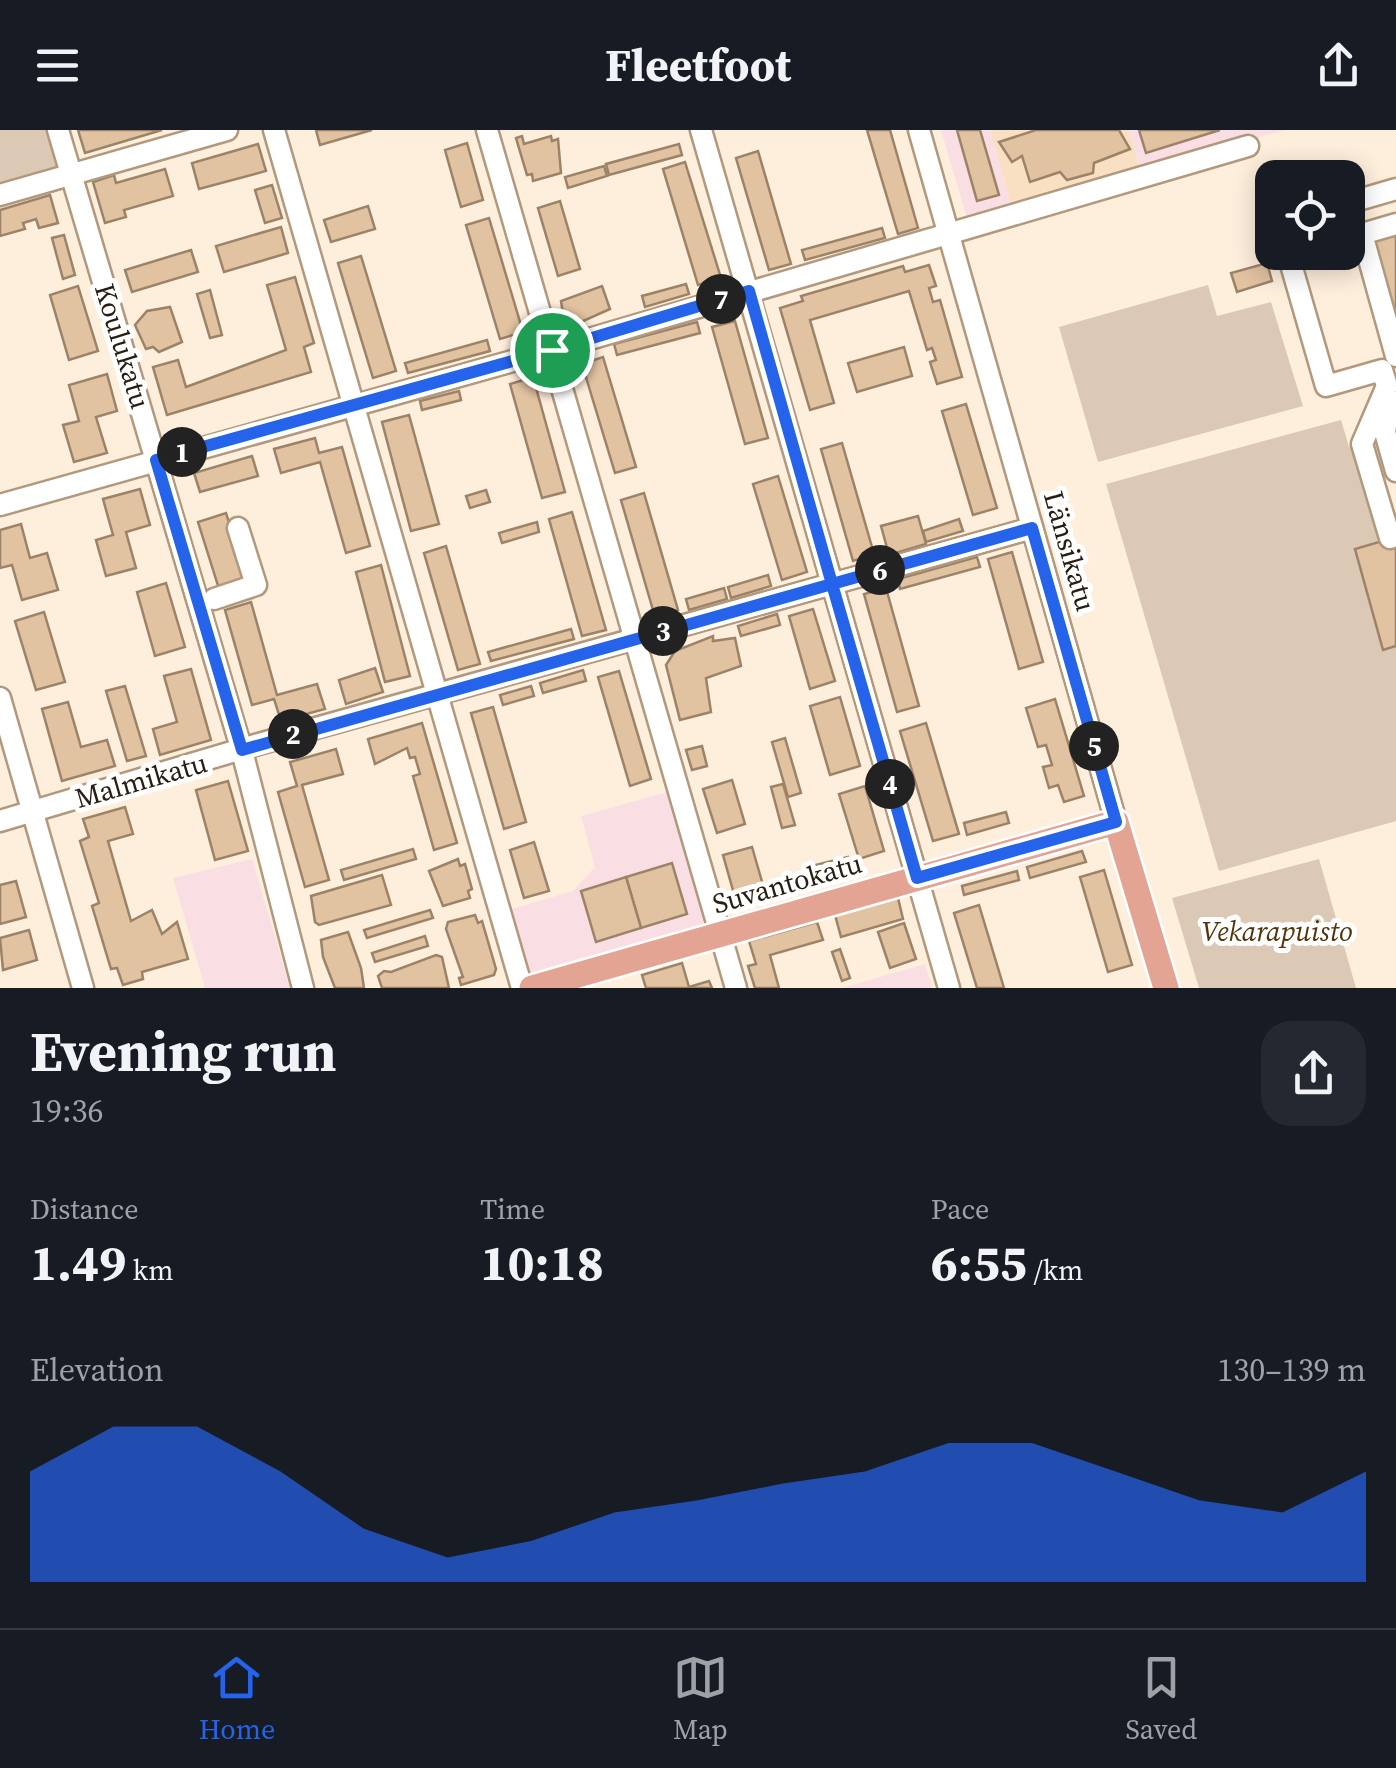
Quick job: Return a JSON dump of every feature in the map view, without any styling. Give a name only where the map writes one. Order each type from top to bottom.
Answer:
[{"type":"main road","name":"Suvantokatu","points":[[532,988],[1116,822]]},
{"type":"main road","name":"Länsikatu","points":[[1116,822],[1166,988]]},
{"type":"street","name":"Koulukatu","points":[[58,130],[242,750],[302,977],[314,988]]},
{"type":"street","points":[[0,195],[227,130]]},
{"type":"street","points":[[274,130],[522,988]]},
{"type":"street","points":[[488,130],[638,638],[736,988]]},
{"type":"street","points":[[701,130],[949,988]]},
{"type":"street","name":"Länsikatu","points":[[920,130],[1116,822]]},
{"type":"street","points":[[0,505],[552,350],[1248,146]]},
{"type":"street","points":[[1365,198],[1396,189]]},
{"type":"street","points":[[1396,224],[1362,234],[1396,356]]},
{"type":"street","points":[[1292,270],[1326,386],[1382,370],[1387,386],[1362,444],[1390,538],[1396,536]]},
{"type":"street","points":[[1390,397],[1385,432],[1395,466]]},
{"type":"street","points":[[1396,429],[1396,439]]},
{"type":"street","points":[[238,528],[256,585],[215,601],[258,592],[262,604]]},
{"type":"street","name":"Malmikatu","points":[[0,821],[439,693],[1032,528]]},
{"type":"street","points":[[0,698],[83,988]]},
{"type":"shaded area","points":[[941,130],[990,130],[1012,207],[968,222]]},
{"type":"shaded area","points":[[990,130],[1129,130],[1140,170],[1012,207]]},
{"type":"shaded area","points":[[1129,130],[1285,130],[1140,170]]},
{"type":"shaded area","points":[[678,789],[719,932],[524,987],[502,912],[573,891],[595,867],[581,816]]},
{"type":"shaded area","points":[[252,859],[290,988],[205,988],[173,878]]},
{"type":"shaded area","points":[[925,964],[932,988],[842,988]]},
{"type":"green space","points":[[0,130],[52,130],[64,171],[0,189]]},
{"type":"green space","points":[[1208,285],[1217,316],[1271,302],[1303,406],[1098,462],[1059,327]]},
{"type":"green space","points":[[1341,420],[1349,447],[1362,444],[1396,537],[1396,821],[1219,871],[1106,484]]},
{"type":"green space","name":"Vekarapuisto","points":[[1319,859],[1356,988],[1199,988],[1172,898]]},
{"type":"building","points":[[78,130],[162,130],[85,153]]},
{"type":"building","points":[[316,130],[372,130],[320,145]]},
{"type":"building","points":[[867,130],[890,130],[918,228],[898,234]]},
{"type":"building","points":[[957,130],[980,130],[999,195],[977,201]]},
{"type":"building","points":[[1036,130],[1119,130],[1130,149],[1094,163],[1093,173],[1067,180],[1060,172],[1030,182],[1022,156],[1012,162],[999,142]]},
{"type":"building","points":[[1139,130],[1220,130],[1146,153]]},
{"type":"building","points":[[522,136],[524,144],[551,136],[552,141],[558,139],[561,173],[533,181],[532,174],[527,175],[516,138]]},
{"type":"building","points":[[467,143],[483,200],[461,207],[445,150]]},
{"type":"building","points":[[258,144],[266,171],[199,189],[192,163]]},
{"type":"building","points":[[679,144],[682,155],[609,175],[606,164]]},
{"type":"building","points":[[758,151],[791,264],[769,270],[736,158]]},
{"type":"building","points":[[685,162],[721,278],[698,285],[663,169]]},
{"type":"building","points":[[604,166],[607,176],[568,188],[565,177]]},
{"type":"building","points":[[165,169],[173,196],[124,210],[126,217],[105,223],[93,182],[114,175],[116,183]]},
{"type":"building","points":[[272,185],[282,218],[265,223],[255,190]]},
{"type":"building","points":[[50,195],[58,223],[39,228],[36,219],[23,223],[25,229],[0,236],[0,210]]},
{"type":"building","points":[[560,201],[580,269],[558,276],[538,208]]},
{"type":"building","points":[[368,206],[375,229],[331,242],[324,220]]},
{"type":"building","points":[[489,218],[523,332],[500,339],[466,225]]},
{"type":"building","points":[[281,227],[288,253],[224,272],[216,246]]},
{"type":"building","points":[[882,228],[885,238],[805,260],[802,250]]},
{"type":"building","points":[[1396,229],[1396,327],[1371,237]]},
{"type":"building","points":[[64,235],[75,275],[63,279],[52,238]]},
{"type":"building","points":[[191,250],[198,272],[132,292],[125,270]]},
{"type":"building","points":[[361,256],[396,371],[373,378],[338,263]]},
{"type":"building","points":[[929,265],[936,286],[929,288],[933,302],[940,300],[962,377],[937,384],[930,362],[936,360],[932,348],[927,350],[909,291],[810,320],[834,403],[810,410],[780,308],[803,301],[801,296],[903,266],[905,272]]},
{"type":"building","points":[[1255,266],[1255,270],[1269,270],[1272,281],[1237,292],[1231,273]]},
{"type":"building","points":[[295,277],[314,343],[304,347],[311,372],[167,415],[153,367],[178,360],[186,387],[286,350],[267,285]]},
{"type":"building","points":[[686,284],[689,294],[645,307],[642,296]]},
{"type":"building","points":[[78,286],[98,351],[69,360],[50,295]]},
{"type":"building","points":[[602,286],[610,309],[572,326],[564,321],[561,301]]},
{"type":"building","points":[[210,290],[222,335],[210,338],[197,294]]},
{"type":"building","points":[[170,307],[182,342],[159,352],[153,347],[146,349],[135,325],[147,311]]},
{"type":"building","points":[[735,321],[768,438],[745,444],[712,327]]},
{"type":"building","points":[[697,322],[700,333],[617,355],[614,344]]},
{"type":"building","points":[[487,340],[490,351],[408,373],[405,363]]},
{"type":"building","points":[[904,347],[912,376],[857,392],[848,363]]},
{"type":"building","points":[[603,357],[636,467],[615,473],[582,364]]},
{"type":"building","points":[[107,374],[117,411],[96,417],[107,453],[74,462],[63,425],[79,421],[69,385]]},
{"type":"building","points":[[533,377],[565,492],[542,498],[510,384]]},
{"type":"building","points":[[459,391],[461,400],[422,410],[420,401]]},
{"type":"building","points":[[966,404],[997,508],[973,515],[942,411]]},
{"type":"building","points":[[409,415],[439,524],[411,531],[382,422]]},
{"type":"building","points":[[315,438],[319,453],[342,447],[370,546],[346,553],[320,462],[281,473],[274,449]]},
{"type":"building","points":[[842,443],[874,554],[853,561],[821,449]]},
{"type":"building","points":[[252,456],[258,476],[200,492],[194,473]]},
{"type":"building","points":[[778,476],[807,572],[782,580],[753,484]]},
{"type":"building","points":[[140,489],[150,525],[126,532],[136,568],[106,576],[96,540],[113,535],[103,499]]},
{"type":"building","points":[[486,490],[490,502],[470,508],[466,496]]},
{"type":"building","points":[[644,493],[678,610],[655,617],[621,500]]},
{"type":"building","points":[[572,512],[606,630],[582,636],[549,519]]},
{"type":"building","points":[[226,513],[248,583],[220,592],[198,522]]},
{"type":"building","points":[[918,516],[926,544],[889,555],[881,526]]},
{"type":"building","points":[[959,519],[963,531],[926,542],[923,531]]},
{"type":"building","points":[[537,522],[539,532],[502,543],[499,533]]},
{"type":"building","points":[[21,524],[30,558],[47,553],[58,590],[22,600],[12,565],[0,568],[0,530]]},
{"type":"building","points":[[1396,537],[1396,646],[1383,650],[1355,549]]},
{"type":"building","points":[[446,546],[480,664],[458,670],[424,553]]},
{"type":"building","points":[[1012,552],[1043,662],[1019,669],[988,559]]},
{"type":"building","points":[[977,557],[980,567],[900,589],[898,579]]},
{"type":"building","points":[[381,565],[410,676],[385,682],[356,572]]},
{"type":"building","points":[[768,575],[771,586],[731,598],[728,587]]},
{"type":"building","points":[[166,583],[185,647],[155,656],[137,592]]},
{"type":"building","points":[[724,588],[727,599],[689,610],[686,599]]},
{"type":"building","points":[[886,588],[919,706],[897,712],[864,594]]},
{"type":"building","points":[[251,602],[277,695],[317,684],[325,709],[281,721],[274,699],[252,705],[225,610]]},
{"type":"building","points":[[813,609],[835,681],[810,689],[789,616]]},
{"type":"building","points":[[44,612],[65,682],[36,690],[15,621]]},
{"type":"building","points":[[777,614],[780,625],[741,636],[738,626]]},
{"type":"building","points":[[571,629],[574,639],[491,661],[488,652]]},
{"type":"building","points":[[713,636],[713,641],[735,638],[741,666],[706,678],[711,712],[680,720],[666,665],[675,651]]},
{"type":"building","points":[[375,668],[383,692],[346,704],[339,680]]},
{"type":"building","points":[[191,669],[211,740],[160,755],[153,729],[177,722],[164,676]]},
{"type":"building","points":[[583,670],[586,681],[543,693],[540,683]]},
{"type":"building","points":[[619,671],[651,779],[630,786],[598,677]]},
{"type":"building","points":[[125,686],[146,756],[127,761],[106,691]]},
{"type":"building","points":[[531,686],[534,696],[503,705],[500,695]]},
{"type":"building","points":[[840,697],[860,766],[830,775],[810,706]]},
{"type":"building","points":[[1055,699],[1084,796],[1064,802],[1058,785],[1049,788],[1043,767],[1052,765],[1046,745],[1038,747],[1026,708]]},
{"type":"building","points":[[68,702],[81,747],[107,740],[115,766],[62,781],[42,709]]},
{"type":"building","points":[[493,707],[526,822],[504,829],[471,713]]},
{"type":"building","points":[[422,723],[457,843],[434,850],[413,776],[420,774],[415,757],[410,758],[407,748],[375,764],[368,739]]},
{"type":"building","points":[[926,723],[959,834],[933,841],[900,731]]},
{"type":"building","points":[[785,738],[801,793],[788,797],[772,742]]},
{"type":"building","points":[[702,746],[707,766],[692,770],[686,750]]},
{"type":"building","points":[[336,749],[343,774],[302,785],[329,880],[305,887],[278,792],[297,786],[290,762]]},
{"type":"building","points":[[732,780],[745,824],[717,833],[703,789]]},
{"type":"building","points":[[228,781],[248,851],[215,860],[196,790]]},
{"type":"building","points":[[783,784],[795,825],[782,828],[771,787]]},
{"type":"building","points":[[865,786],[884,851],[859,859],[839,794]]},
{"type":"building","points":[[125,807],[133,834],[108,841],[131,921],[152,910],[162,934],[177,922],[188,959],[142,972],[143,979],[123,985],[117,968],[111,969],[92,906],[99,903],[80,841],[89,837],[83,819]]},
{"type":"building","points":[[1006,812],[1009,823],[967,835],[964,823]]},
{"type":"building","points":[[534,842],[549,891],[524,898],[510,850]]},
{"type":"building","points":[[752,847],[765,892],[736,901],[723,855]]},
{"type":"building","points":[[413,849],[416,859],[344,880],[341,870]]},
{"type":"building","points":[[1082,851],[1086,862],[1030,878],[1027,867]]},
{"type":"building","points":[[848,857],[851,868],[811,878],[808,867]]},
{"type":"building","points":[[458,859],[460,866],[465,864],[472,889],[468,891],[470,898],[443,906],[429,871]]},
{"type":"building","points":[[672,863],[687,914],[641,928],[626,877]]},
{"type":"building","points":[[1104,870],[1132,965],[1108,972],[1080,877]]},
{"type":"building","points":[[1017,871],[1019,880],[964,895],[962,886]]},
{"type":"building","points":[[382,875],[391,905],[319,925],[315,922],[311,896]]},
{"type":"building","points":[[626,877],[641,928],[596,942],[581,891]]},
{"type":"building","points":[[16,881],[26,917],[0,924],[0,885]]},
{"type":"building","points":[[898,898],[903,919],[841,937],[835,915]]},
{"type":"building","points":[[979,905],[1004,988],[977,988],[954,913]]},
{"type":"building","points":[[430,910],[433,918],[367,938],[364,930]]},
{"type":"building","points":[[475,915],[478,923],[482,921],[496,969],[494,975],[461,985],[459,978],[463,977],[446,929],[448,922]]},
{"type":"building","points":[[817,922],[823,940],[770,955],[779,988],[755,988],[748,966],[756,964],[749,941]]},
{"type":"building","points":[[904,923],[916,959],[890,968],[878,932]]},
{"type":"building","points":[[29,930],[37,960],[3,970],[0,938]]},
{"type":"building","points":[[348,932],[364,988],[335,988],[323,957],[321,940]]},
{"type":"building","points":[[425,936],[428,946],[375,962],[372,953]]},
{"type":"building","points":[[840,949],[850,978],[842,981],[832,952]]},
{"type":"building","points":[[436,955],[442,957],[449,988],[382,988],[378,976],[384,971],[391,972]]},
{"type":"building","points":[[682,963],[689,987],[709,981],[712,988],[646,988],[642,975]]},
{"type":"route","points":[[552,350],[156,460],[242,750],[832,584],[917,878],[1116,822],[1032,528],[832,584],[749,291],[552,350]]}]
